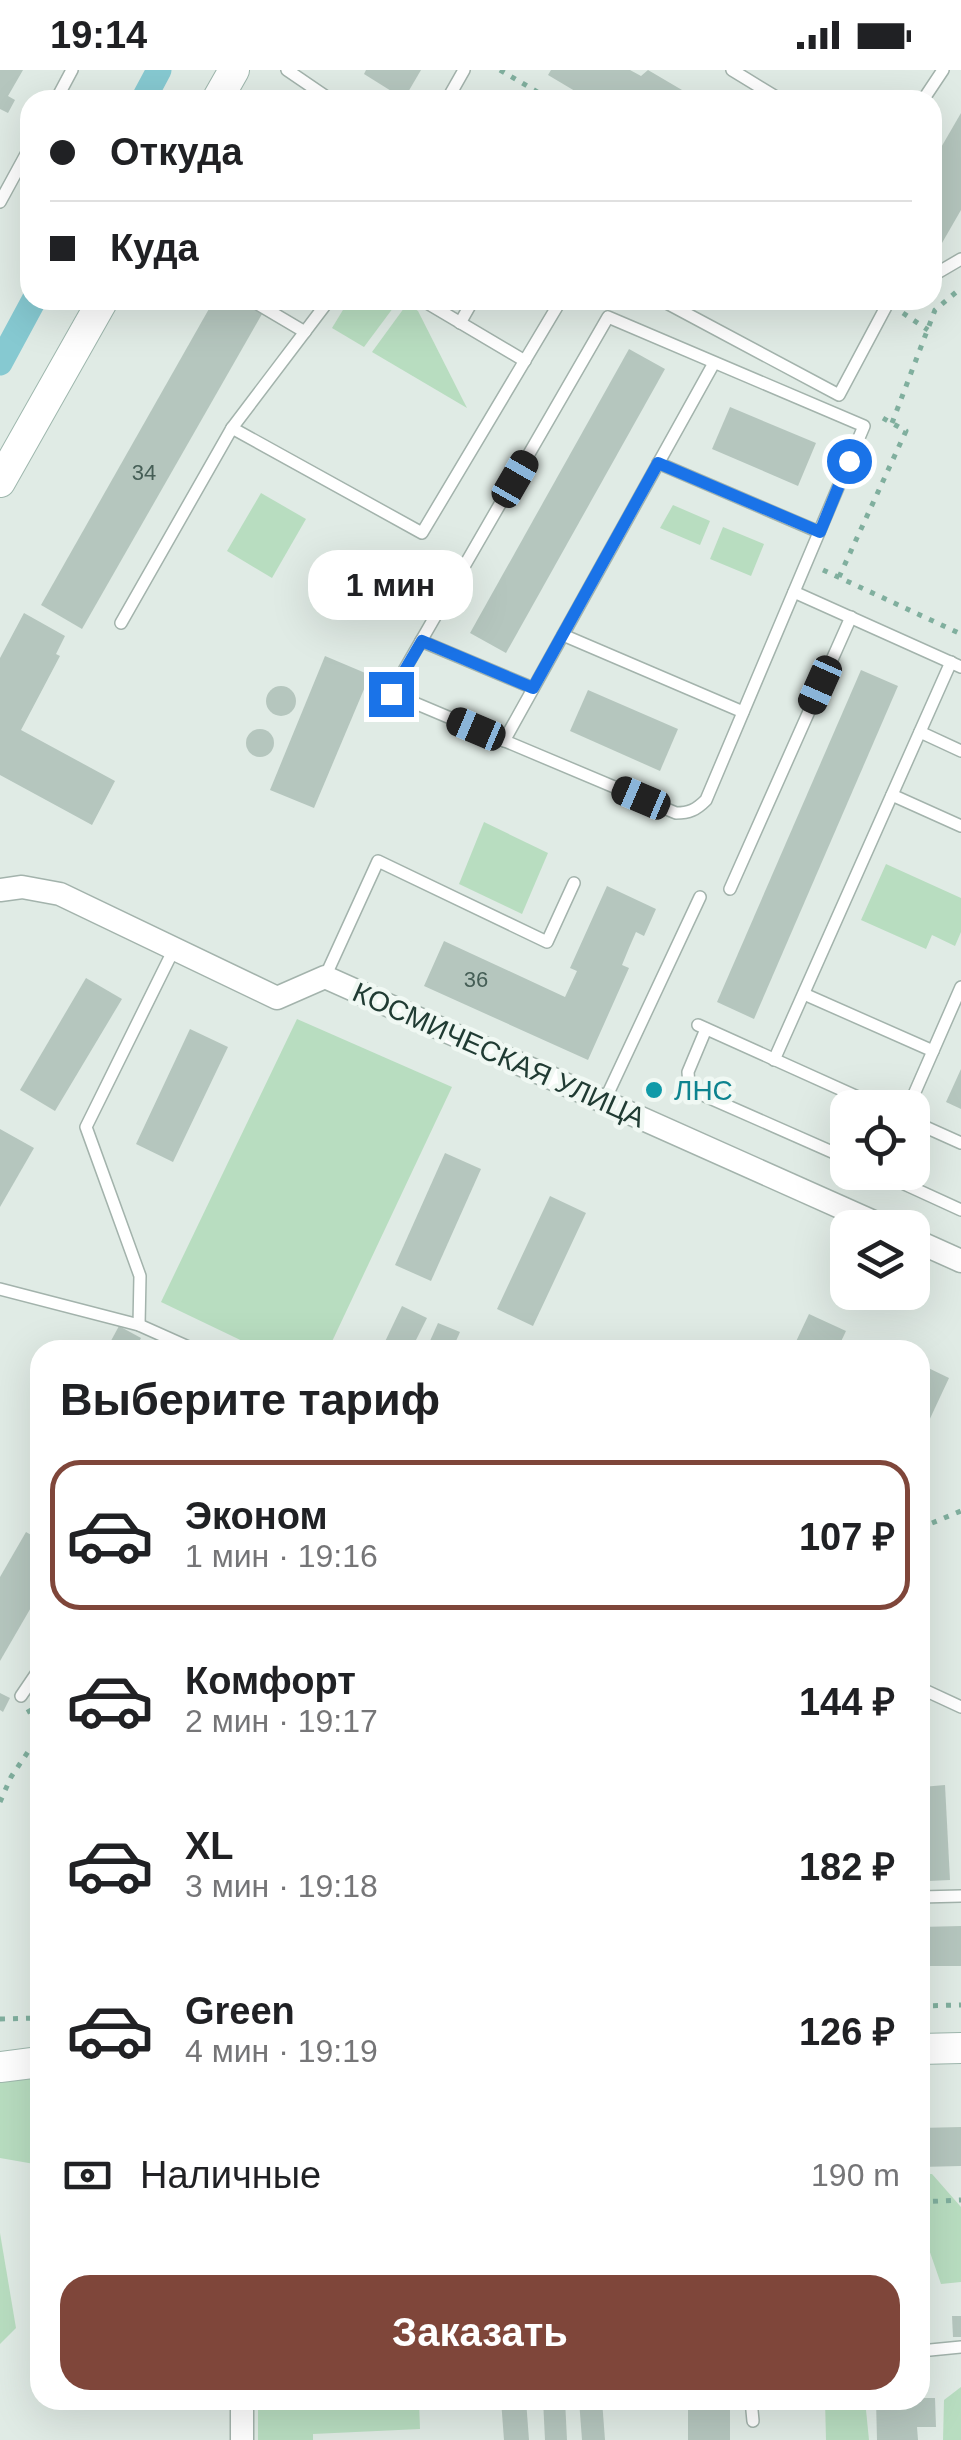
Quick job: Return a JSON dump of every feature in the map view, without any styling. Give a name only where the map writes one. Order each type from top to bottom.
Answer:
[{"type":"street","points":[[0,482],[97,310]]},
{"type":"street","name":"КОСМИЧЕСКАЯ УЛИЦА","points":[[0,890],[22,887],[60,894],[277,998],[325,977],[846,1210]]},
{"type":"street","points":[[930,1247],[961,1261]]},
{"type":"street","points":[[930,2048],[961,2048]]},
{"type":"street","points":[[0,2067],[30,2063]]},
{"type":"street","points":[[242,2410],[242,2440]]},
{"type":"lane","points":[[288,70],[314,90]]},
{"type":"lane","points":[[737,72],[765,90]]},
{"type":"lane","points":[[0,202],[20,165]]},
{"type":"lane","points":[[267,310],[304,332]]},
{"type":"lane","points":[[121,623],[232,428],[321,310]]},
{"type":"lane","points":[[439,310],[524,362]]},
{"type":"lane","points":[[460,323],[468,310]]},
{"type":"lane","points":[[232,428],[422,533],[555,310]]},
{"type":"lane","points":[[680,310],[838,395],[884,310]]},
{"type":"lane","points":[[608,317],[864,426],[820,532],[706,800],[696,809],[676,813],[391,694],[608,317]]},
{"type":"lane","points":[[504,741],[714,362]]},
{"type":"lane","points":[[658,463],[820,532]]},
{"type":"lane","points":[[774,1060],[920,732],[956,664],[794,592]]},
{"type":"lane","points":[[730,888],[851,617]]},
{"type":"lane","points":[[563,635],[744,712]]},
{"type":"lane","points":[[422,641],[533,688]]},
{"type":"lane","points":[[920,732],[961,751]]},
{"type":"lane","points":[[892,795],[961,826]]},
{"type":"lane","points":[[325,977],[378,861],[547,942],[574,883]]},
{"type":"lane","points":[[604,1103],[700,897]]},
{"type":"lane","points":[[139,1326],[140,1276],[86,1127],[174,949]]},
{"type":"lane","points":[[916,1090],[961,987]]},
{"type":"lane","points":[[804,994],[933,1051]]},
{"type":"lane","points":[[830,1151],[689,1086],[688,1072],[702,1027],[842,1090]]},
{"type":"lane","points":[[930,1129],[961,1142]]},
{"type":"lane","points":[[917,1190],[961,1210]]},
{"type":"lane","points":[[2,1293],[139,1326],[172,1340]]},
{"type":"lane","points":[[21,1696],[30,1683]]},
{"type":"lane","points":[[930,1693],[961,1707]]},
{"type":"lane","points":[[930,1897],[961,1896]]},
{"type":"lane","points":[[930,2350],[961,2347]]},
{"type":"lane","points":[[752,2410],[753,2421]]},
{"type":"path","points":[[500,70],[534,90]]},
{"type":"path","points":[[892,423],[935,310]]},
{"type":"path","points":[[879,416],[906,431],[838,577],[961,634]]},
{"type":"path","points":[[930,1524],[961,1511]]},
{"type":"path","points":[[0,1802],[30,1749]]},
{"type":"path","points":[[930,2006],[961,2005]]},
{"type":"path","points":[[0,2019],[30,2018]]},
{"type":"path","points":[[930,2202],[961,2200]]},
{"type":"green space","points":[[343,310],[392,310],[364,347],[332,328]]},
{"type":"green space","points":[[403,310],[416,310],[467,408],[372,352]]},
{"type":"green space","points":[[261,493],[306,519],[272,578],[227,551]]},
{"type":"green space","points":[[673,505],[710,521],[700,545],[660,528]]},
{"type":"green space","points":[[723,527],[764,544],[751,576],[710,559]]},
{"type":"green space","points":[[484,822],[548,853],[522,914],[459,884]]},
{"type":"green space","points":[[886,864],[961,898],[961,932],[955,946],[932,935],[926,949],[861,920]]},
{"type":"green space","points":[[297,1019],[452,1087],[333,1340],[240,1340],[161,1302]]},
{"type":"green space","points":[[30,2077],[30,2163],[0,2158],[0,2082]]},
{"type":"green space","points":[[930,2174],[961,2207],[961,2282],[941,2284],[930,2252]]},
{"type":"green space","points":[[0,2233],[16,2328],[0,2344]]},
{"type":"green space","points":[[961,2387],[961,2440],[943,2440],[944,2400]]},
{"type":"green space","points":[[258,2410],[419,2410],[420,2429],[313,2434],[313,2440],[258,2440]]},
{"type":"green space","points":[[825,2410],[866,2410],[869,2440],[826,2440]]},
{"type":"building","points":[[0,70],[23,70],[8,96],[15,100],[8,113],[0,109]]},
{"type":"building","points":[[366,70],[421,70],[409,90],[390,90],[364,74]]},
{"type":"building","points":[[551,70],[630,70],[641,76],[648,70],[682,90],[573,90],[548,75]]},
{"type":"building","points":[[961,113],[961,210],[942,243],[942,146]]},
{"type":"building","points":[[208,310],[255,310],[262,314],[82,629],[41,605]]},
{"type":"building","points":[[629,349],[665,369],[506,653],[470,633]]},
{"type":"building","points":[[730,407],[816,443],[798,486],[712,449]]},
{"type":"building","points":[[24,613],[65,636],[56,654],[60,656],[21,730],[115,781],[92,825],[0,775],[0,658]]},
{"type":"building","points":[[325,656],[370,675],[314,808],[270,790]]},
{"type":"building","points":[[861,670],[898,686],[754,1019],[717,1002]]},
{"type":"building","points":[[281,686],[291,691],[296,701],[291,711],[281,716],[271,711],[266,701],[271,691]]},
{"type":"building","points":[[588,690],[678,729],[660,771],[570,731]]},
{"type":"building","points":[[260,729],[270,733],[274,743],[270,753],[260,757],[250,753],[246,743],[250,733]]},
{"type":"building","points":[[607,886],[656,909],[644,936],[636,932],[622,965],[629,968],[588,1060],[424,986],[444,941],[565,997],[577,971],[570,968]]},
{"type":"building","points":[[86,978],[122,999],[55,1111],[20,1090]]},
{"type":"building","points":[[190,1029],[228,1047],[173,1162],[136,1144]]},
{"type":"building","points":[[961,1069],[961,1109],[946,1102]]},
{"type":"building","name":"ЛНС","points":[[654,1083],[661,1090],[654,1097],[647,1090]]},
{"type":"building","points":[[0,1129],[34,1148],[0,1207]]},
{"type":"building","points":[[445,1153],[481,1169],[431,1281],[395,1265]]},
{"type":"building","points":[[550,1196],[586,1213],[533,1326],[497,1309]]},
{"type":"building","points":[[402,1306],[427,1318],[416,1340],[386,1340]]},
{"type":"building","points":[[809,1314],[846,1331],[842,1340],[797,1340]]},
{"type":"building","points":[[438,1323],[460,1332],[456,1340],[430,1340]]},
{"type":"building","points":[[119,1326],[141,1338],[140,1340],[111,1340]]},
{"type":"building","points":[[930,1369],[949,1378],[930,1419]]},
{"type":"building","points":[[26,1532],[30,1534],[30,1609],[0,1661],[0,1577]]},
{"type":"building","points":[[0,1693],[10,1698],[3,1712],[0,1710]]},
{"type":"building","points":[[945,1785],[950,1880],[930,1881],[930,1786]]},
{"type":"building","points":[[961,1926],[961,1966],[930,1966],[930,1927]]},
{"type":"building","points":[[961,2127],[961,2166],[930,2167],[930,2128]]},
{"type":"building","points":[[952,2316],[961,2316],[961,2337],[953,2337]]},
{"type":"building","points":[[930,2398],[935,2398],[936,2427],[917,2427],[918,2440],[877,2440],[876,2410],[930,2410]]},
{"type":"building","points":[[502,2410],[527,2410],[529,2440],[504,2440]]},
{"type":"building","points":[[544,2410],[566,2410],[567,2440],[545,2440]]},
{"type":"building","points":[[580,2410],[603,2410],[605,2440],[582,2440]]},
{"type":"building","points":[[688,2410],[730,2410],[730,2440],[688,2440]]},
{"type":"waterway","points":[[148,90],[159,70]]},
{"type":"waterway","points":[[0,363],[29,310]]},
{"type":"place","name":"ЛНС","points":[[654,1090]]},
{"type":"route","points":[[391,694],[422,641],[533,688],[658,463],[820,532],[849,461]]}]
